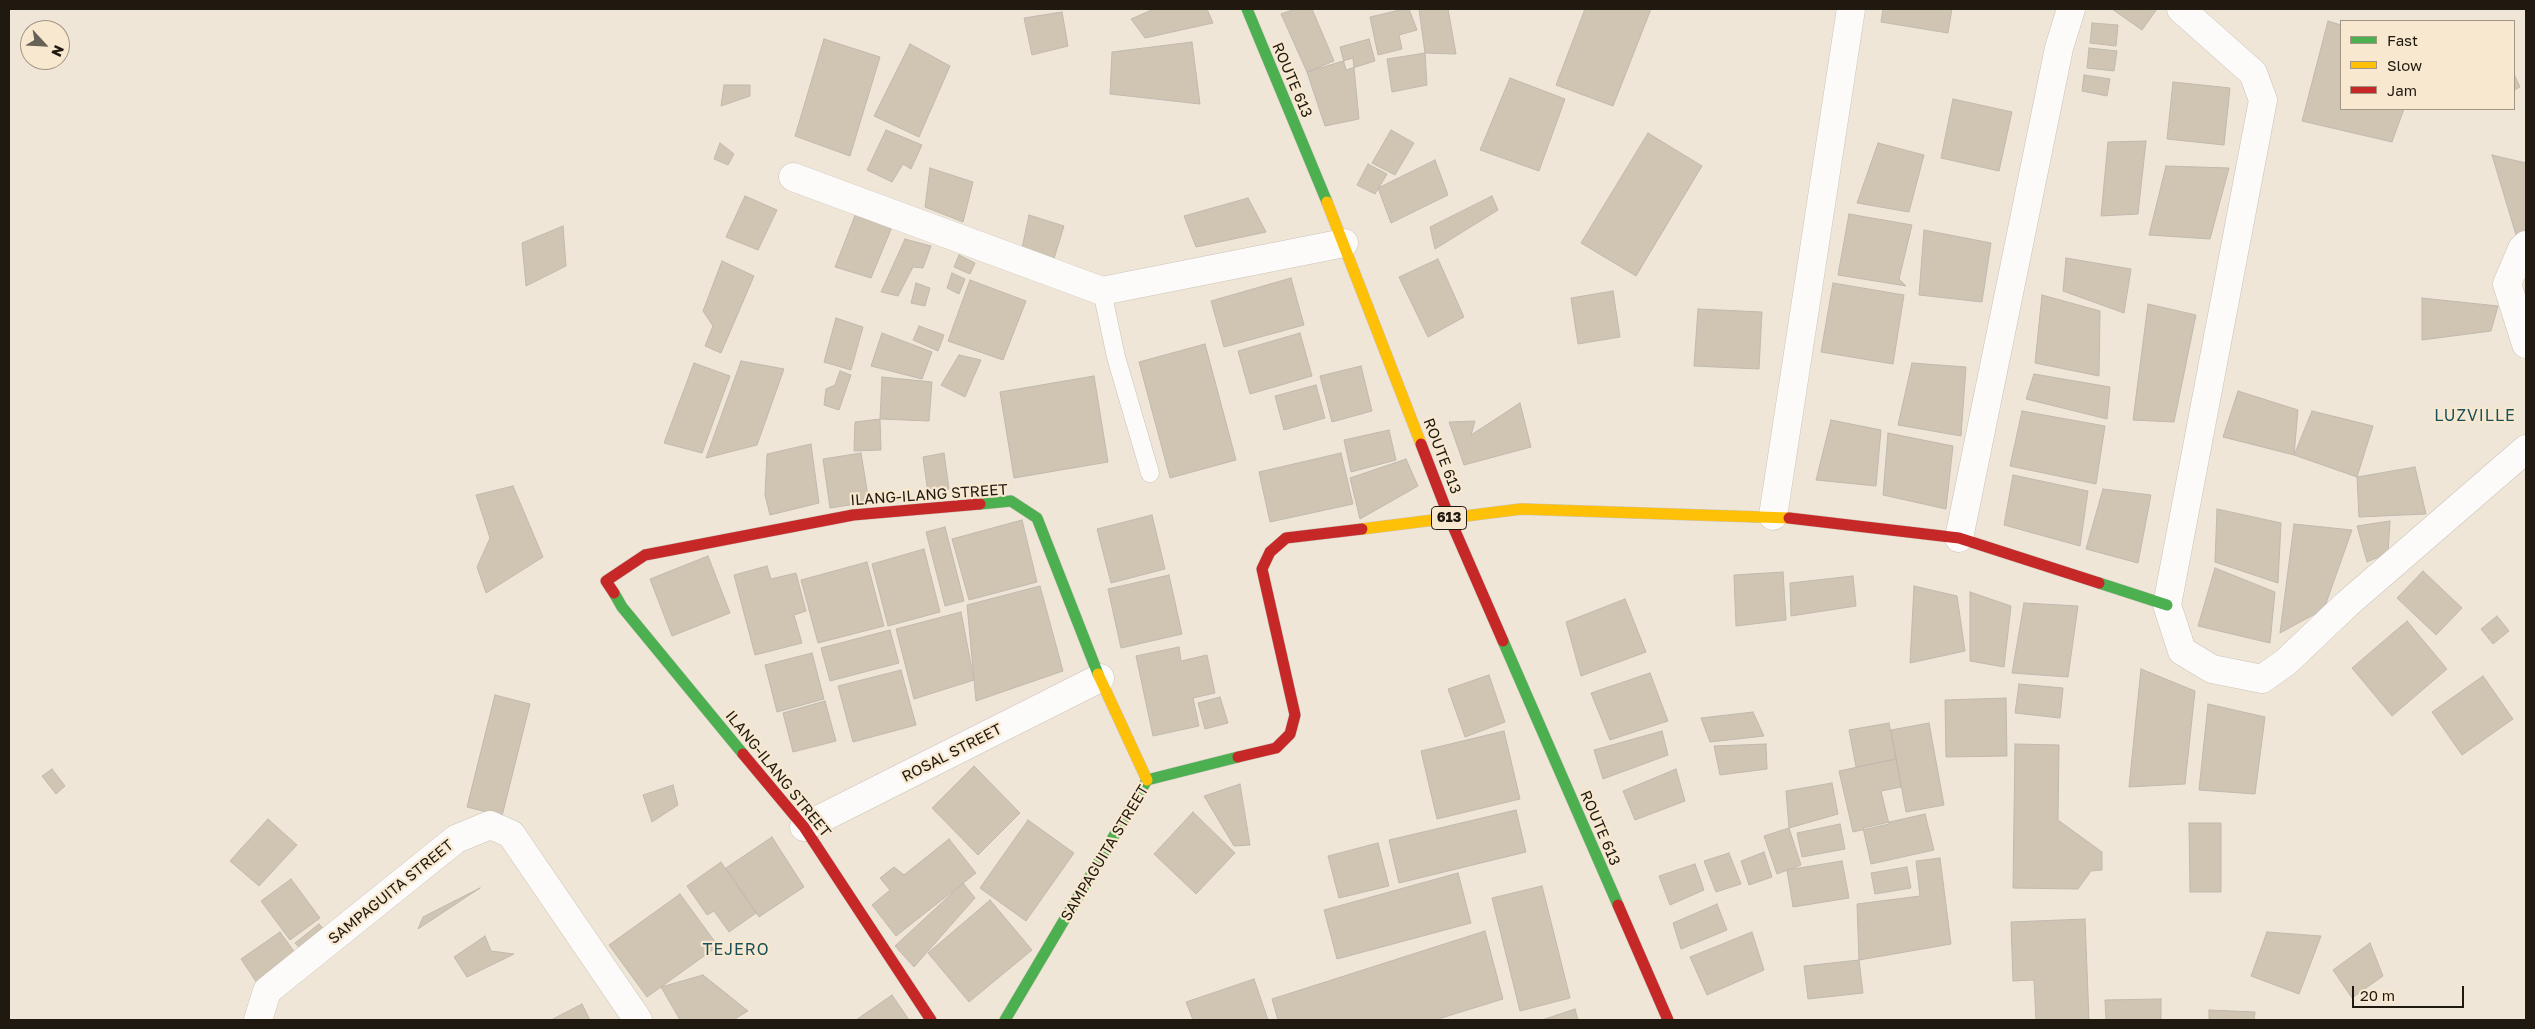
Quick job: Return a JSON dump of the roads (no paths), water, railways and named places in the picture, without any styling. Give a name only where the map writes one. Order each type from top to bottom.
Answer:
[{"type":"street","name":"ROUTE 613","points":[[1246,9],[1344,243],[1449,517],[1668,1020]]},
{"type":"street","points":[[1773,516],[1850,9]]},
{"type":"street","points":[[1959,538],[2059,48],[2071,9]]},
{"type":"street","points":[[2181,9],[2253,73],[2263,100],[2167,605],[2182,651],[2212,669],[2262,679],[2286,662],[2347,604],[2526,448]]},
{"type":"street","points":[[793,177],[1102,290],[1344,243]]},
{"type":"street","points":[[2526,245],[2522,249],[2507,284],[2526,344]]},
{"type":"street","name":"ILANG-ILANG STREET","points":[[931,1020],[804,827],[622,607],[606,581],[644,555],[853,515],[1011,501],[1037,518],[1100,678],[1147,780]]},
{"type":"street","points":[[1449,517],[1521,509],[1773,516],[1959,538],[2167,605]]},
{"type":"street","name":"SAMPAGUITA STREET","points":[[1005,1020],[1147,780],[1276,748],[1290,734],[1295,715],[1262,569],[1270,552],[1286,538],[1449,517]]},
{"type":"street","name":"ROSAL STREET","points":[[804,827],[1100,678]]},
{"type":"street","name":"SAMPAGUITA STREET","points":[[258,1020],[267,992],[456,839],[490,825],[511,834],[638,1020]]},
{"type":"lane","points":[[1102,290],[1116,357],[1150,473]]},
{"type":"district","name":"LUZVILLE","points":[[2475,416]]},
{"type":"district","name":"TEJERO","points":[[736,950]]}]
